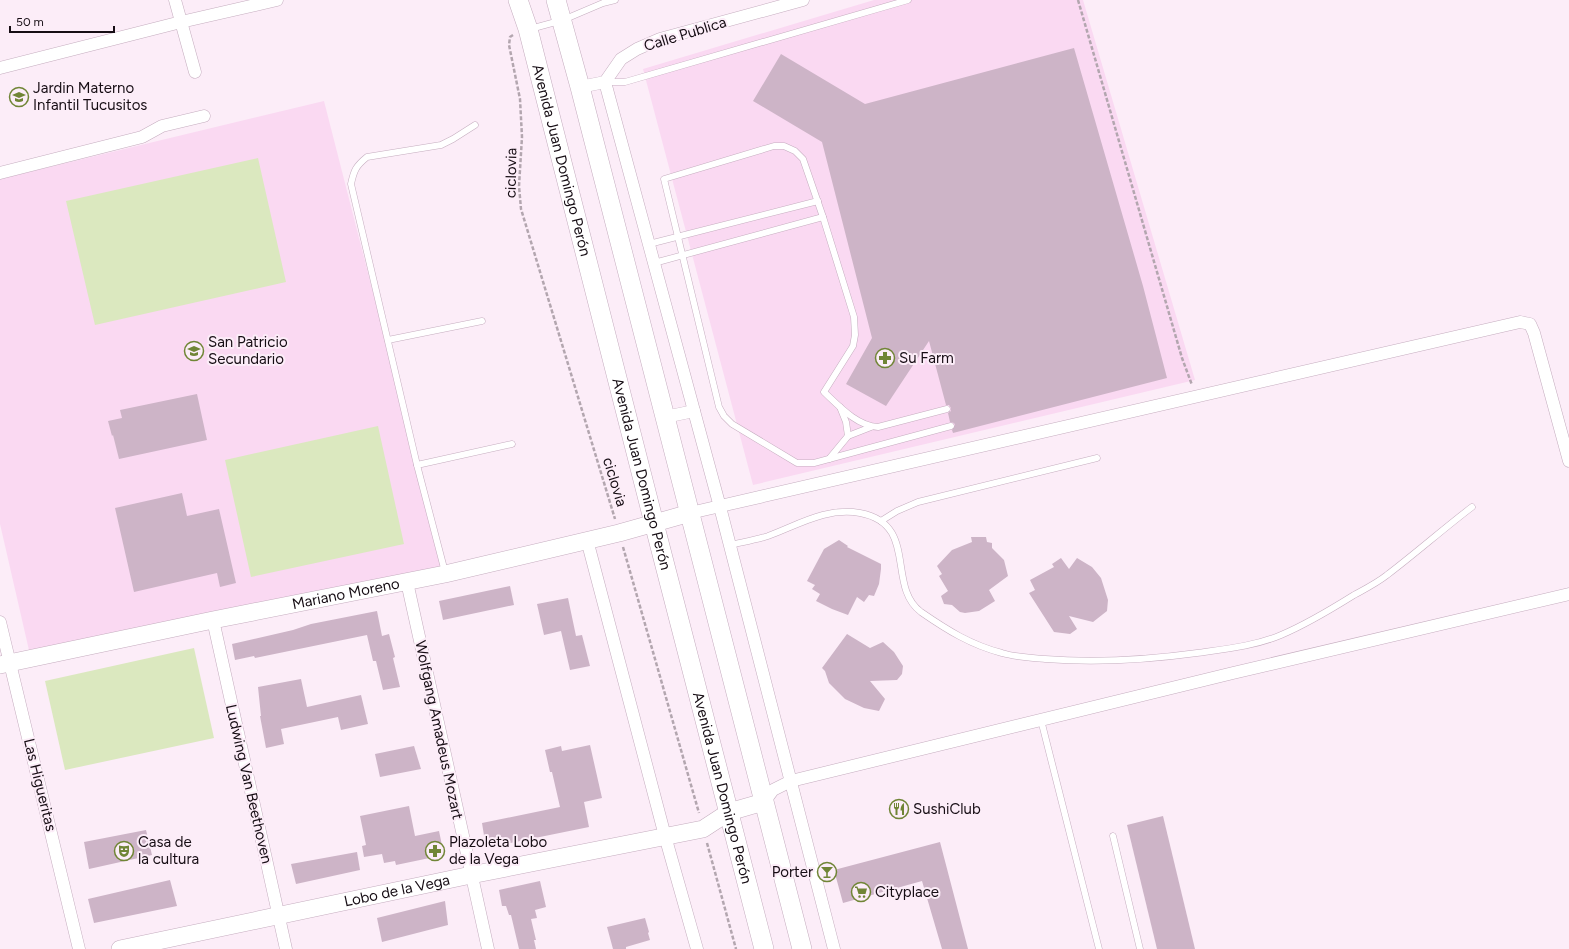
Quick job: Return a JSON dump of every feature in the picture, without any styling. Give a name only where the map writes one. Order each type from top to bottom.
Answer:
[{"type":"main road","name":"Avenida Juan Domingo Perón","points":[[518,0],[528,29],[764,949]]},
{"type":"main road","points":[[556,0],[580,87],[802,949]]},
{"type":"street","points":[[175,0],[195,72]]},
{"type":"street","points":[[0,68],[181,22],[277,0]]},
{"type":"street","name":"Calle Publica","points":[[605,82],[621,59],[637,49],[660,39],[803,0]]},
{"type":"street","points":[[580,87],[605,82],[720,507],[834,949]]},
{"type":"street","points":[[0,173],[142,137],[162,126],[204,116]]},
{"type":"street","points":[[690,513],[1520,322],[1530,324],[1534,333],[1569,461]]},
{"type":"street","points":[[665,417],[694,411]]},
{"type":"street","name":"Mariano Moreno","points":[[5,664],[213,620],[445,574],[619,533],[690,513]]},
{"type":"street","points":[[587,540],[664,836],[697,949]]},
{"type":"street","name":"Wolfgang Amadeus Mozart","points":[[407,582],[488,949]]},
{"type":"street","points":[[764,802],[773,790],[791,781],[1225,675],[1569,594]]},
{"type":"street","name":"Ludwing Van Beethoven","points":[[213,620],[286,949]]},
{"type":"street","name":"Las Higueritas","points":[[0,622],[5,664],[79,949]]},
{"type":"street","name":"Lobo de la Vega","points":[[120,949],[703,828],[729,812],[764,802]]},
{"type":"lane","points":[[528,29],[562,20],[616,0]]},
{"type":"lane","points":[[605,82],[626,82],[908,0]]},
{"type":"lane","points":[[445,574],[417,464],[351,184],[353,172],[358,164],[367,157],[441,145],[475,125]]},
{"type":"lane","points":[[871,427],[859,422],[824,392],[852,346],[855,335],[854,317],[823,216],[803,159],[795,151],[784,146],[774,146],[664,179],[679,236],[716,397],[724,416],[732,424],[797,463],[805,464],[952,426]]},
{"type":"lane","points":[[649,244],[818,201]]},
{"type":"lane","points":[[654,263],[823,216]]},
{"type":"lane","points":[[388,340],[482,321]]},
{"type":"lane","points":[[839,406],[846,422],[848,436]]},
{"type":"lane","points":[[829,459],[848,436],[871,427],[878,427],[947,409]]},
{"type":"lane","points":[[417,464],[512,444]]},
{"type":"lane","points":[[881,521],[897,511],[918,502],[1097,458]]},
{"type":"lane","points":[[730,545],[767,536],[820,515],[844,512],[860,513],[881,521],[892,533],[898,546],[906,589],[912,605],[956,636],[977,646],[1004,654],[1076,661],[1147,659],[1238,647],[1280,636],[1317,618],[1385,576],[1472,507]]},
{"type":"lane","points":[[1041,720],[1099,949]]},
{"type":"lane","points":[[1113,836],[1140,949]]},
{"type":"path","points":[[1078,0],[1180,351],[1196,396]]},
{"type":"path","name":"ciclovia","points":[[528,29],[517,32],[510,37],[509,45],[520,99],[522,130],[519,186],[521,209],[619,533],[736,949]]},
{"type":"shaded area","points":[[874,0],[1083,0],[1195,380],[753,485],[643,69]]},
{"type":"shaded area","name":"San Patricio Secundario","points":[[324,101],[445,574],[31,659],[0,524],[0,179]]},
{"type":"green space","points":[[258,158],[286,282],[95,325],[66,201]]},
{"type":"green space","points":[[378,426],[404,544],[251,577],[225,460]]},
{"type":"green space","points":[[194,648],[214,738],[65,770],[45,681]]},
{"type":"building","points":[[1074,48],[1143,286],[1167,378],[953,433],[952,430],[955,425],[954,423],[950,422],[948,413],[951,411],[951,408],[949,405],[946,405],[929,341],[886,406],[846,384],[872,338],[822,142],[753,101],[781,54],[865,104]]},
{"type":"building","points":[[197,394],[207,440],[119,459],[108,421],[122,418],[120,410]]},
{"type":"building","points":[[182,493],[187,516],[219,509],[236,583],[220,587],[217,573],[134,592],[115,508]]},
{"type":"building","points":[[971,537],[986,537],[987,542],[992,543],[992,548],[1004,560],[1008,576],[989,590],[995,601],[979,611],[965,613],[960,612],[952,605],[944,604],[941,596],[948,591],[939,576],[942,574],[937,566],[952,550],[972,542]]},
{"type":"building","points":[[839,540],[848,546],[847,547],[881,564],[879,584],[874,596],[869,595],[864,602],[857,597],[848,615],[816,601],[820,594],[812,589],[815,585],[807,581],[824,549]]},
{"type":"building","points":[[1061,558],[1069,569],[1077,558],[1092,567],[1101,578],[1108,600],[1107,611],[1093,622],[1069,616],[1077,629],[1070,634],[1054,632],[1029,593],[1035,590],[1030,580],[1054,567],[1052,564]]},
{"type":"building","points":[[510,586],[514,605],[443,620],[439,601]]},
{"type":"building","points":[[568,598],[576,636],[582,635],[590,666],[570,670],[561,631],[544,635],[537,604]]},
{"type":"building","points":[[377,611],[382,636],[389,634],[395,657],[393,658],[400,687],[383,690],[376,661],[373,661],[367,635],[255,658],[254,656],[235,660],[232,644],[293,630],[311,624]]},
{"type":"building","points":[[847,634],[870,648],[883,642],[894,652],[903,666],[902,674],[897,680],[870,681],[885,699],[879,711],[864,708],[845,699],[829,683],[825,671],[822,668]]},
{"type":"building","points":[[301,679],[307,707],[361,695],[368,724],[341,730],[338,717],[281,729],[284,744],[266,748],[260,716],[258,687]]},
{"type":"building","points":[[590,745],[602,798],[584,802],[589,827],[486,848],[482,823],[560,807],[545,750],[561,746],[562,751]]},
{"type":"building","points":[[414,746],[421,769],[380,777],[375,754]]},
{"type":"building","points":[[409,806],[415,836],[439,831],[444,855],[396,865],[395,861],[384,863],[382,854],[364,857],[362,846],[366,845],[360,816]]},
{"type":"building","points":[[1163,816],[1195,949],[1157,949],[1127,825]]},
{"type":"building","points":[[146,830],[152,855],[89,869],[84,842]]},
{"type":"building","name":"Cityplace","points":[[940,842],[968,949],[942,949],[922,881],[843,903],[834,870]]},
{"type":"building","points":[[357,852],[360,870],[296,884],[291,864]]},
{"type":"building","points":[[170,880],[177,906],[94,923],[88,899]]},
{"type":"building","points":[[540,881],[546,907],[535,910],[537,918],[531,919],[536,940],[534,940],[536,949],[519,949],[511,915],[509,915],[506,906],[502,906],[499,890]]},
{"type":"building","points":[[445,901],[448,925],[382,942],[377,918]]},
{"type":"building","points":[[645,918],[650,940],[626,947],[626,949],[613,949],[607,927]]},
{"type":"place","name":"Jardin Materno Infantil Tucusitos","points":[[19,97]]},
{"type":"place","name":"San Patricio Secundario","points":[[194,351]]},
{"type":"place","name":"Su Farm","points":[[885,358]]},
{"type":"place","name":"SushiClub","points":[[899,809]]},
{"type":"place","name":"Casa de la cultura","points":[[124,851]]},
{"type":"place","name":"Plazoleta Lobo de la Vega","points":[[435,851]]},
{"type":"place","name":"Porter","points":[[827,872]]},
{"type":"place","name":"Cityplace","points":[[861,892]]}]
